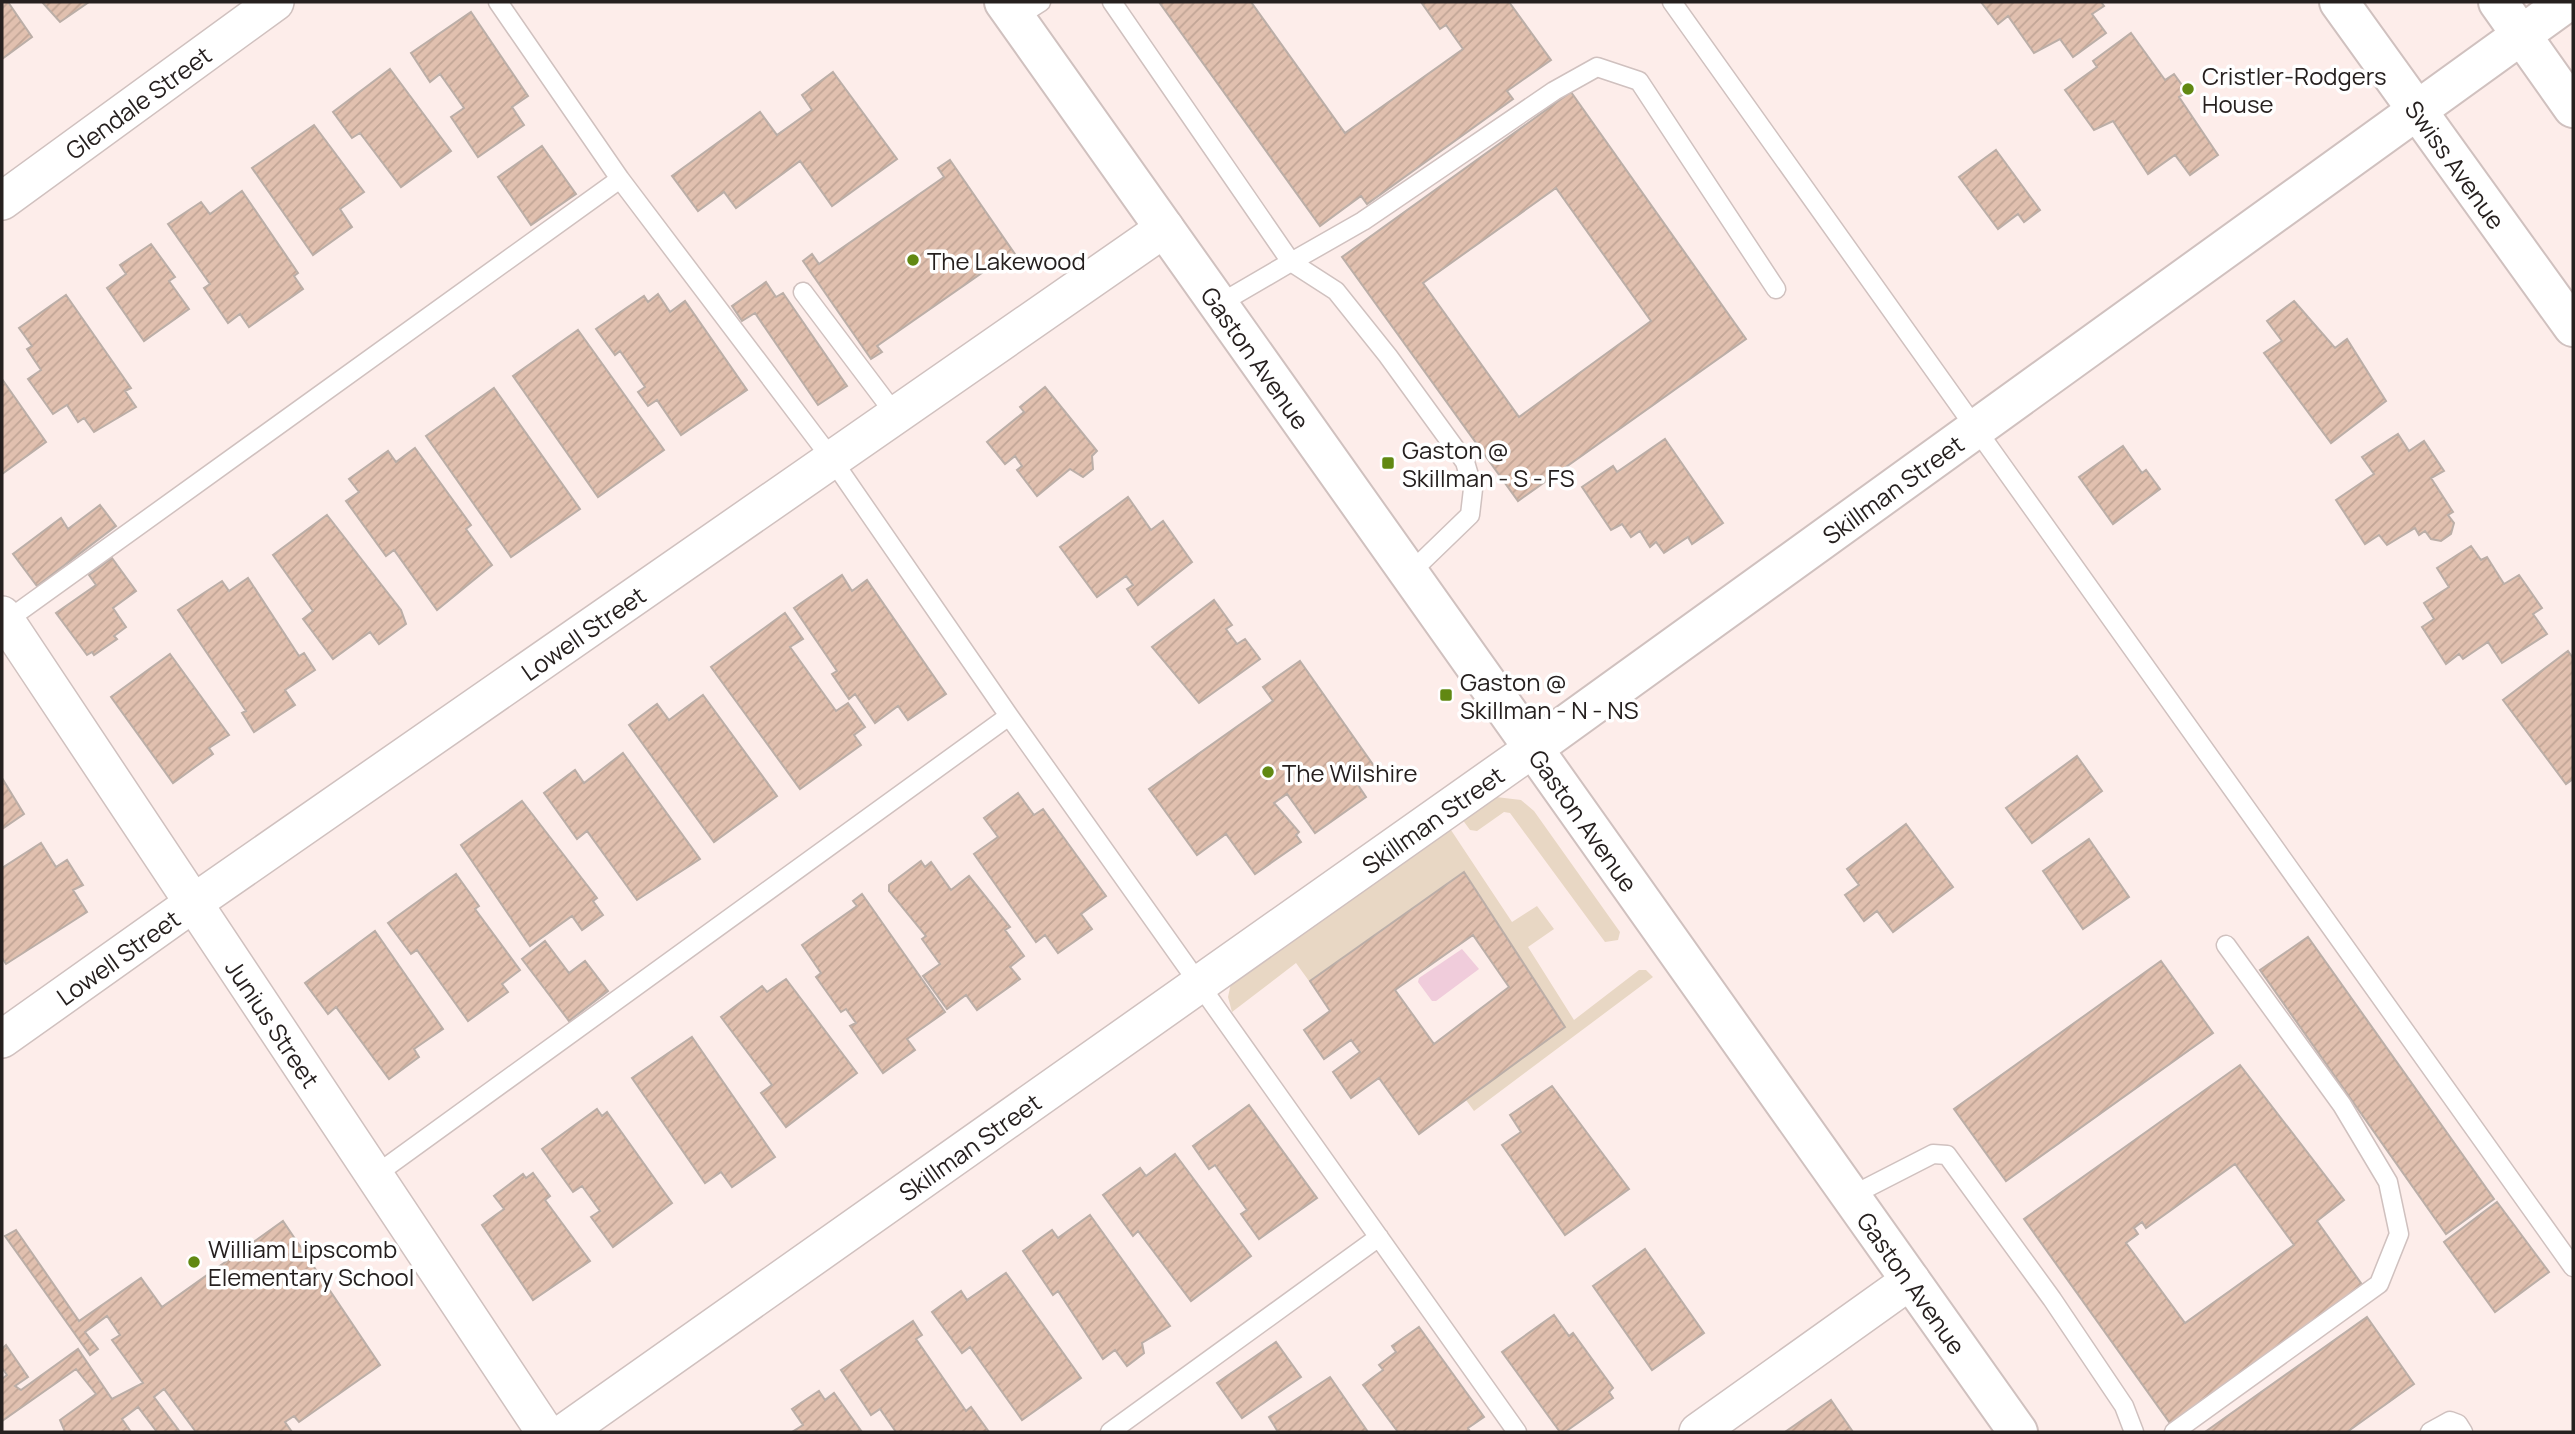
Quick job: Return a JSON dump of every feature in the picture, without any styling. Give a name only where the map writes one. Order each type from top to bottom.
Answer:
[{"type":"street","name":"Glendale Street","points":[[2,201],[275,2]]},
{"type":"street","name":"Swiss Avenue","points":[[2339,2],[2573,327]]},
{"type":"street","points":[[2498,2],[2573,107]]},
{"type":"street","name":"Skillman Street","points":[[565,1432],[1535,747],[2567,2]]},
{"type":"street","name":"Gaston Avenue","points":[[1020,7],[1165,228],[2018,1432]]},
{"type":"street","name":"Lowell Street","points":[[2,1039],[831,458],[1165,228]]},
{"type":"street","name":"Junius Street","points":[[4,618],[545,1432]]},
{"type":"street","points":[[1698,1432],[1911,1280]]},
{"type":"lane","points":[[498,2],[620,178],[831,458],[1009,716],[1517,1432]]},
{"type":"lane","points":[[1112,2],[1291,262],[1335,291],[1350,307],[1465,463],[1473,489],[1470,515],[1410,572]]},
{"type":"lane","points":[[1672,2],[2573,1267]]},
{"type":"lane","points":[[1219,304],[1363,221],[1554,91],[1597,67],[1639,81],[1776,289]]},
{"type":"lane","points":[[4,618],[620,178]]},
{"type":"lane","points":[[803,292],[895,414]]},
{"type":"lane","points":[[374,1175],[1009,716]]},
{"type":"lane","points":[[2174,1432],[2379,1284],[2399,1234],[2388,1182],[2362,1138],[2342,1105],[2226,945]]},
{"type":"lane","points":[[1852,1196],[1934,1154],[1948,1155],[2088,1352],[2124,1406],[2134,1432]]},
{"type":"lane","points":[[1110,1432],[1379,1237]]},
{"type":"lane","points":[[2430,1432],[2450,1421],[2458,1424],[2463,1432]]},
{"type":"shaded area","points":[[1496,797],[1521,800],[1534,811],[1620,932],[1618,940],[1605,942],[1510,813],[1504,812],[1477,831],[1470,830],[1462,819]]},
{"type":"shaded area","points":[[1449,827],[1512,922],[1537,906],[1554,929],[1528,947],[1574,1020],[1639,970],[1646,970],[1653,977],[1474,1111],[1466,1100],[1565,1027],[1464,871],[1309,981],[1296,963],[1232,1012],[1228,997],[1231,983]]},
{"type":"shaded area","points":[[1462,949],[1479,969],[1436,1001],[1432,1001],[1418,982],[1419,978]]},
{"type":"building","points":[[2,2],[8,2],[32,37],[2,59]]},
{"type":"building","points":[[42,2],[89,2],[60,22]]},
{"type":"building","points":[[1159,2],[1251,2],[1345,133],[1463,49],[1446,25],[1440,29],[1421,2],[1509,2],[1551,60],[1507,91],[1513,99],[1367,204],[1361,196],[1320,226]]},
{"type":"building","points":[[1981,2],[2101,2],[2104,6],[2092,14],[2106,33],[2073,57],[2060,39],[2034,53],[2008,16],[1998,24]]},
{"type":"building","points":[[471,12],[528,96],[512,107],[524,125],[478,157],[451,117],[464,108],[440,74],[430,82],[411,53]]},
{"type":"building","points":[[2131,33],[2165,80],[2174,74],[2187,92],[2179,97],[2218,155],[2190,175],[2175,155],[2148,174],[2113,121],[2094,130],[2065,90],[2097,67],[2093,61]]},
{"type":"building","points":[[390,69],[451,151],[401,187],[360,133],[352,138],[333,112]]},
{"type":"building","points":[[833,72],[897,159],[832,206],[800,161],[736,208],[724,192],[698,211],[672,176],[760,112],[777,135],[812,110],[802,95]]},
{"type":"building","points":[[1571,92],[1746,339],[1518,501],[1342,257]],"holes":[[[1556,188],[1651,321],[1519,417],[1423,283]]]},
{"type":"building","points":[[314,125],[364,192],[340,209],[352,227],[313,255],[252,168]]},
{"type":"building","points":[[542,146],[576,194],[531,225],[498,177]]},
{"type":"building","points":[[1996,150],[2040,210],[2024,222],[2018,214],[1998,229],[1959,177]]},
{"type":"building","name":"The Lakewood","points":[[950,160],[1017,257],[1006,265],[1002,259],[877,346],[882,352],[871,359],[803,261],[812,254],[819,264],[944,177],[938,168]]},
{"type":"building","points":[[242,191],[298,273],[294,276],[303,289],[249,327],[240,314],[228,323],[204,288],[210,284],[168,224],[201,202],[210,214]]},
{"type":"building","points":[[151,244],[175,277],[169,281],[189,309],[144,341],[107,288],[126,274],[120,265]]},
{"type":"building","points":[[766,282],[776,297],[783,293],[847,386],[818,405],[755,313],[742,321],[732,306]]},
{"type":"building","points":[[658,294],[670,312],[685,301],[747,390],[681,435],[657,400],[648,406],[638,392],[645,387],[620,351],[615,355],[596,329],[644,296],[648,302]]},
{"type":"building","points":[[66,295],[131,388],[125,391],[136,407],[94,432],[84,418],[78,422],[67,405],[53,414],[28,379],[41,370],[27,349],[32,346],[19,328]]},
{"type":"building","points":[[2294,301],[2335,348],[2347,339],[2386,401],[2331,443],[2264,353],[2282,341],[2267,321]]},
{"type":"building","points":[[578,330],[664,450],[598,497],[513,376]]},
{"type":"building","points":[[2,379],[46,442],[2,474]]},
{"type":"building","points":[[1045,387],[1097,451],[1092,456],[1093,469],[1083,477],[1070,469],[1037,496],[1017,470],[1022,466],[1015,456],[1005,464],[987,442],[1024,412],[1020,407]]},
{"type":"building","points":[[494,388],[580,509],[511,557],[426,436]]},
{"type":"building","points":[[2398,434],[2409,451],[2424,441],[2444,471],[2431,478],[2453,512],[2448,515],[2454,523],[2451,534],[2441,541],[2431,539],[2425,531],[2419,535],[2415,528],[2387,545],[2379,535],[2365,544],[2336,500],[2374,474],[2362,457]]},
{"type":"building","points":[[1665,439],[1723,523],[1692,544],[1688,537],[1664,553],[1656,542],[1650,547],[1640,531],[1631,537],[1622,524],[1611,530],[1582,487],[1613,466],[1617,472]]},
{"type":"building","points":[[2123,446],[2142,473],[2146,470],[2160,489],[2113,524],[2079,477]]},
{"type":"building","points":[[415,448],[471,525],[466,529],[492,565],[437,610],[394,550],[386,556],[346,501],[359,492],[349,479],[388,451],[396,462]]},
{"type":"building","points":[[1128,497],[1151,530],[1163,521],[1192,562],[1138,605],[1127,589],[1133,585],[1126,576],[1097,597],[1060,547]]},
{"type":"building","points":[[100,505],[116,526],[37,586],[13,554],[61,518],[68,529]]},
{"type":"building","points":[[327,515],[401,610],[406,624],[379,644],[370,632],[333,659],[303,619],[313,611],[273,555]]},
{"type":"building","points":[[2471,546],[2481,560],[2487,557],[2504,584],[2519,575],[2542,608],[2533,614],[2547,634],[2502,663],[2488,642],[2463,659],[2459,654],[2446,664],[2422,627],[2434,619],[2424,603],[2449,587],[2437,568]]},
{"type":"building","points":[[112,558],[136,591],[113,608],[126,627],[114,636],[117,639],[94,655],[92,652],[87,655],[56,613],[96,585],[89,575]]},
{"type":"building","points":[[842,575],[852,591],[867,580],[946,694],[908,720],[898,706],[875,723],[855,694],[849,699],[832,674],[837,671],[794,608]]},
{"type":"building","points":[[248,578],[299,656],[304,653],[315,670],[285,690],[295,705],[254,732],[242,713],[246,711],[178,610],[222,581],[229,591]]},
{"type":"building","points":[[1214,600],[1232,625],[1226,629],[1237,644],[1245,639],[1260,659],[1199,703],[1152,647]]},
{"type":"building","points":[[785,613],[803,639],[790,647],[836,711],[848,703],[865,727],[854,735],[861,745],[800,789],[711,667]]},
{"type":"building","points":[[2568,651],[2573,658],[2573,779],[2566,784],[2503,700]]},
{"type":"building","points":[[170,654],[229,735],[209,748],[213,754],[173,783],[111,697]]},
{"type":"building","name":"The Wilshire","points":[[1300,661],[1374,766],[1354,779],[1366,797],[1315,833],[1287,794],[1274,803],[1299,832],[1296,835],[1301,842],[1255,874],[1226,834],[1197,855],[1149,789],[1273,701],[1263,687]]},
{"type":"building","points":[[703,695],[777,796],[714,842],[629,725],[657,704],[669,720]]},
{"type":"building","points":[[623,753],[700,859],[637,900],[587,831],[577,839],[544,793],[575,770],[584,783]]},
{"type":"building","points":[[2077,756],[2102,791],[2032,843],[2006,808]]},
{"type":"building","points":[[2,778],[24,814],[2,829]]},
{"type":"building","points":[[1018,793],[1034,815],[1043,809],[1106,896],[1081,914],[1092,929],[1058,953],[1045,935],[1036,942],[974,854],[998,837],[984,818]]},
{"type":"building","points":[[522,801],[597,898],[593,901],[603,915],[582,930],[572,916],[530,946],[461,845]]},
{"type":"building","points":[[1906,824],[1953,887],[1893,932],[1877,911],[1864,921],[1845,895],[1859,885],[1847,869]]},
{"type":"building","points":[[2089,839],[2129,897],[2083,929],[2043,871]]},
{"type":"building","points":[[41,843],[56,867],[67,860],[83,885],[73,890],[87,912],[6,964],[2,958],[2,868]]},
{"type":"building","points":[[921,861],[925,867],[931,862],[951,890],[969,876],[1010,927],[1005,930],[1024,956],[1010,967],[1020,979],[977,1010],[966,995],[947,1009],[923,976],[940,964],[922,939],[926,936],[889,891],[889,885]]},
{"type":"building","points":[[1464,872],[1565,1027],[1419,1134],[1379,1078],[1351,1098],[1333,1072],[1360,1052],[1351,1040],[1324,1059],[1304,1030],[1330,1011],[1310,981]],"holes":[[[1473,935],[1509,987],[1434,1044],[1395,990]]]},
{"type":"building","points":[[456,874],[479,906],[475,909],[520,970],[502,984],[508,992],[468,1021],[417,950],[411,954],[388,923]]},
{"type":"building","points":[[862,894],[945,1012],[907,1039],[915,1050],[883,1073],[850,1026],[856,1023],[846,1009],[841,1012],[816,977],[821,973],[802,945],[857,906],[853,901]]},
{"type":"building","points":[[375,931],[443,1029],[414,1049],[419,1057],[389,1079],[336,1007],[328,1014],[305,983]]},
{"type":"building","points":[[2308,937],[2494,1199],[2446,1234],[2260,970]]},
{"type":"building","points":[[545,941],[569,973],[585,961],[608,991],[569,1021],[522,959]]},
{"type":"building","points":[[2161,961],[2213,1033],[2006,1181],[1954,1109]]},
{"type":"building","points":[[786,979],[857,1073],[786,1127],[761,1093],[772,1085],[721,1017],[762,986],[767,992]]},
{"type":"building","points":[[692,1037],[775,1157],[732,1187],[721,1172],[705,1183],[632,1078]]},
{"type":"building","points":[[2240,1065],[2344,1200],[2317,1221],[2363,1286],[2172,1426],[2024,1219]],"holes":[[[2235,1164],[2294,1245],[2185,1323],[2126,1243],[2138,1234],[2134,1228],[2142,1222],[2146,1228]]]},
{"type":"building","points":[[1552,1086],[1629,1189],[1565,1235],[1502,1145],[1521,1132],[1510,1115]]},
{"type":"building","points":[[1249,1105],[1317,1198],[1259,1239],[1241,1214],[1247,1210],[1215,1165],[1209,1169],[1193,1146]]},
{"type":"building","points":[[597,1109],[602,1116],[607,1112],[672,1203],[613,1247],[591,1217],[600,1211],[582,1186],[573,1192],[542,1149]]},
{"type":"building","points":[[1175,1154],[1251,1256],[1191,1301],[1138,1231],[1133,1236],[1103,1195],[1140,1168],[1146,1176]]},
{"type":"building","points":[[533,1173],[550,1196],[545,1200],[590,1261],[533,1300],[482,1225],[504,1209],[494,1196],[523,1174],[526,1178]]},
{"type":"building","points":[[2497,1202],[2549,1272],[2495,1312],[2444,1242]]},
{"type":"building","points":[[1090,1215],[1170,1326],[1142,1343],[1144,1353],[1127,1366],[1115,1350],[1103,1359],[1058,1291],[1053,1295],[1023,1251],[1052,1230],[1058,1238]]},
{"type":"building","points":[[283,1221],[380,1365],[299,1422],[294,1416],[285,1422],[292,1432],[196,1432],[164,1389],[154,1397],[180,1432],[157,1432],[138,1407],[122,1419],[131,1432],[65,1432],[60,1420],[96,1394],[76,1369],[2,1421],[2,1379],[7,1375],[2,1368],[2,1349],[6,1345],[28,1377],[15,1386],[21,1390],[78,1349],[112,1399],[143,1383],[112,1340],[120,1335],[107,1316],[85,1332],[98,1349],[90,1355],[5,1236],[16,1230],[79,1321],[141,1278],[162,1307]]},
{"type":"building","points":[[1645,1249],[1704,1333],[1652,1370],[1593,1286]]},
{"type":"building","points":[[1006,1273],[1081,1378],[1022,1420],[970,1347],[962,1353],[932,1312],[961,1291],[967,1300]]},
{"type":"building","points":[[1554,1315],[1569,1336],[1573,1333],[1613,1388],[1609,1392],[1613,1398],[1565,1432],[1560,1432],[1502,1352]]},
{"type":"building","points":[[2367,1317],[2414,1384],[2347,1432],[2205,1432]]},
{"type":"building","points":[[913,1321],[922,1335],[916,1339],[966,1411],[971,1407],[989,1432],[896,1432],[880,1409],[871,1415],[841,1370]]},
{"type":"building","points":[[1419,1327],[1484,1417],[1468,1428],[1470,1432],[1398,1432],[1363,1385],[1383,1370],[1379,1365],[1396,1352],[1392,1346]]},
{"type":"building","points":[[1276,1342],[1301,1377],[1242,1418],[1217,1383]]},
{"type":"building","points":[[1330,1377],[1368,1432],[1278,1432],[1269,1417]]},
{"type":"building","points":[[819,1391],[825,1400],[834,1393],[862,1432],[792,1432],[803,1425],[792,1409]]},
{"type":"building","points":[[1831,1400],[1853,1432],[1785,1432]]},
{"type":"place","name":"Cristler-Rodgers House","points":[[2188,89]]},
{"type":"place","name":"The Lakewood","points":[[913,260]]},
{"type":"place","name":"Gaston @ Skillman - S - FS","points":[[1388,463]]},
{"type":"place","name":"Gaston @ Skillman - N - NS","points":[[1446,695]]},
{"type":"place","name":"The Wilshire","points":[[1268,772]]},
{"type":"place","name":"William Lipscomb Elementary School","points":[[194,1262]]}]
